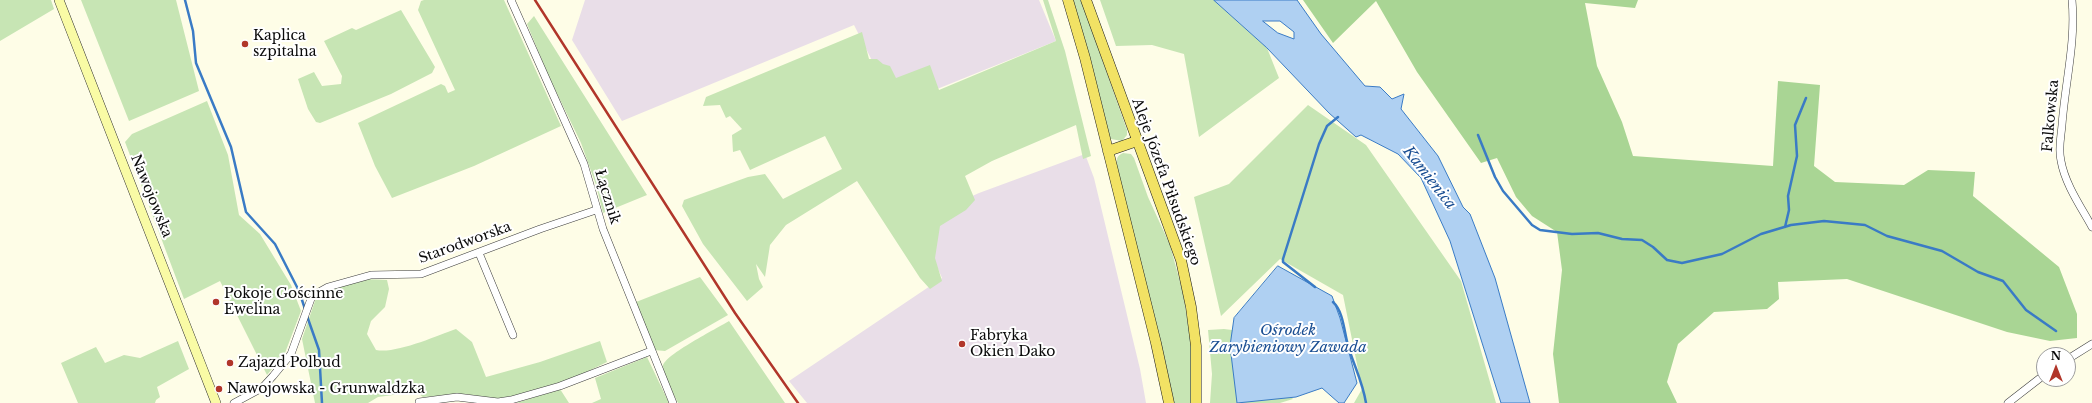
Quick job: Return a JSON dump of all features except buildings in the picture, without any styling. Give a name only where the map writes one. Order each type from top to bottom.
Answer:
[{"type":"main road","points":[[1068,0],[1085,58],[1156,343],[1169,403]]},
{"type":"main road","name":"Aleje Józefa Piłsudskiego","points":[[1086,0],[1181,260],[1191,307],[1196,346],[1196,403]]},
{"type":"main road","points":[[1108,151],[1137,141]]},
{"type":"street","name":"Nawojowska","points":[[59,0],[216,403]]},
{"type":"street","name":"Łącznik","points":[[511,0],[584,164],[596,210],[651,352],[673,403]]},
{"type":"street","name":"Falkowska","points":[[2072,0],[2074,17],[2072,43],[2064,94],[2059,151],[2061,162],[2069,183],[2092,227]]},
{"type":"street","name":"Starodworska","points":[[234,403],[262,388],[291,354],[312,296],[328,287],[371,275],[421,274],[540,229],[596,210]]},
{"type":"street","points":[[479,252],[513,335]]},
{"type":"street","points":[[2076,354],[2092,344]]},
{"type":"street","points":[[419,402],[457,397],[498,402],[511,400],[560,386],[651,352]]},
{"type":"street","points":[[2008,403],[2036,381]]},
{"type":"shaded area","points":[[585,0],[1039,0],[1056,41],[895,106],[854,25],[622,121],[572,40]]},
{"type":"shaded area","points":[[1085,154],[1094,178],[1140,369],[1146,403],[807,403],[789,381],[942,278],[938,269],[908,225],[979,193]]},
{"type":"green space","points":[[0,0],[51,0],[54,9],[0,41]]},
{"type":"green space","points":[[81,0],[176,0],[199,91],[129,121]]},
{"type":"green space","points":[[504,0],[561,126],[474,166],[392,198],[375,166],[358,123],[441,84],[445,86],[448,93],[455,90],[418,10],[421,1]]},
{"type":"green space","points":[[1043,0],[1048,0],[1065,51],[1091,156],[1083,159],[1076,125],[992,161],[965,176],[975,200],[966,210],[940,226],[935,258],[942,281],[930,289],[920,278],[857,181],[786,225],[770,245],[765,277],[756,264],[759,279],[763,287],[747,301],[703,244],[682,206],[684,200],[748,177],[765,174],[783,199],[842,169],[825,136],[750,170],[740,150],[733,152],[732,135],[742,129],[730,116],[726,118],[720,105],[703,106],[706,97],[862,32],[869,59],[877,59],[883,64],[890,66],[896,78],[930,65],[939,90],[1056,41]]},
{"type":"green space","points":[[1072,0],[1081,0],[1127,130],[1127,135],[1122,141],[1111,139],[1109,135]]},
{"type":"green space","points":[[1100,0],[1214,0],[1267,48],[1279,78],[1199,137],[1184,54],[1152,45],[1116,46]]},
{"type":"green space","points":[[1303,0],[1638,0],[1635,8],[1585,3],[1597,66],[1622,122],[1633,156],[1773,166],[1778,81],[1820,85],[1814,166],[1835,182],[1904,185],[1928,170],[1975,172],[1973,196],[2059,267],[2077,314],[2077,338],[2050,341],[2007,332],[1847,279],[1778,282],[1779,299],[1767,309],[1714,312],[1678,344],[1667,382],[1677,403],[1559,403],[1553,354],[1562,270],[1557,232],[1532,216],[1516,197],[1497,158],[1481,163],[1417,72],[1376,1],[1333,43]]},
{"type":"green space","points":[[401,10],[435,67],[432,73],[391,94],[320,123],[316,122],[308,109],[298,79],[314,72],[322,86],[341,84],[342,76],[324,41],[352,28],[356,30]]},
{"type":"green space","points":[[534,16],[647,195],[603,213],[596,185],[581,143],[548,75],[527,24]]},
{"type":"green space","points":[[207,101],[228,155],[239,215],[260,234],[291,285],[301,311],[285,353],[267,375],[220,281],[184,299],[125,142],[132,134]]},
{"type":"green space","points":[[1308,105],[1366,145],[1461,281],[1496,403],[1354,403],[1362,389],[1343,295],[1280,259],[1221,316],[1194,197],[1229,184]]},
{"type":"green space","points":[[1123,153],[1131,154],[1134,158],[1148,197],[1170,245],[1183,293],[1191,342],[1192,403],[1174,403],[1117,168],[1117,159],[1119,155]]},
{"type":"green space","points":[[700,277],[728,315],[665,351],[654,350],[636,302]]},
{"type":"green space","points":[[365,279],[387,280],[389,289],[385,307],[371,321],[367,334],[376,350],[384,351],[405,347],[456,329],[472,342],[486,377],[540,362],[600,341],[607,362],[572,379],[507,398],[490,398],[465,394],[423,397],[416,392],[378,397],[368,403],[315,403],[302,339],[316,298],[330,289]]},
{"type":"green space","points":[[729,321],[785,403],[678,403],[663,371],[663,366],[666,361],[672,355],[692,342]]},
{"type":"green space","points":[[1224,329],[1240,331],[1278,383],[1293,399],[1280,403],[1210,403],[1212,374],[1208,330]]},
{"type":"green space","points":[[178,341],[189,369],[157,387],[160,397],[155,403],[78,403],[61,363],[96,347],[105,363],[124,355],[140,358]]},
{"type":"green space","points":[[647,357],[669,403],[592,403],[601,399],[595,378]]},
{"type":"green space","points":[[560,389],[569,403],[516,403]]},
{"type":"water","name":"Kamienica","points":[[1214,0],[1297,0],[1321,34],[1365,86],[1380,87],[1392,99],[1404,94],[1401,109],[1438,156],[1463,207],[1470,214],[1495,278],[1530,403],[1501,403],[1450,241],[1421,178],[1398,154],[1361,135],[1356,137],[1329,113],[1267,48]],"holes":[[[1263,21],[1280,21],[1294,32],[1294,39],[1278,33]]]},
{"type":"water","name":"Ośrodek Zarybieniowy Zawada","points":[[1278,266],[1332,296],[1340,318],[1357,383],[1344,403],[1339,403],[1322,388],[1296,397],[1237,403],[1230,346],[1234,318]]},
{"type":"waterway","points":[[185,0],[193,31],[196,63],[231,147],[246,212],[275,244],[299,291],[305,309]]},
{"type":"waterway","points":[[1785,227],[1789,210],[1788,196],[1797,156],[1795,125],[1806,98]]},
{"type":"waterway","points":[[1315,287],[1283,262],[1283,259],[1319,144],[1327,126],[1338,117]]},
{"type":"waterway","points":[[1478,135],[1495,177],[1503,191],[1532,225],[1540,230],[1572,234],[1598,233],[1622,239],[1642,240],[1653,247],[1667,260],[1682,263],[1722,254],[1761,234],[1791,225],[1824,221],[1865,225],[1887,236],[1942,251],[1978,272],[2003,281],[2026,310],[2056,331]]},
{"type":"waterway","points":[[1333,302],[1340,312],[1348,346],[1361,383],[1366,403]]},
{"type":"waterway","points":[[307,316],[319,350],[322,403]]},
{"type":"railway","points":[[535,0],[735,313],[798,403]]},
{"type":"place","name":"Kaplica szpitalna","points":[[245,44]]},
{"type":"place","name":"Pokoje Gościnne Ewelina","points":[[216,302]]},
{"type":"place","name":"Fabryka Okien Dako","points":[[962,344]]},
{"type":"place","name":"Zajazd Polbud","points":[[230,363]]},
{"type":"place","name":"Nawojowska - Grunwaldzka","points":[[219,389]]}]
